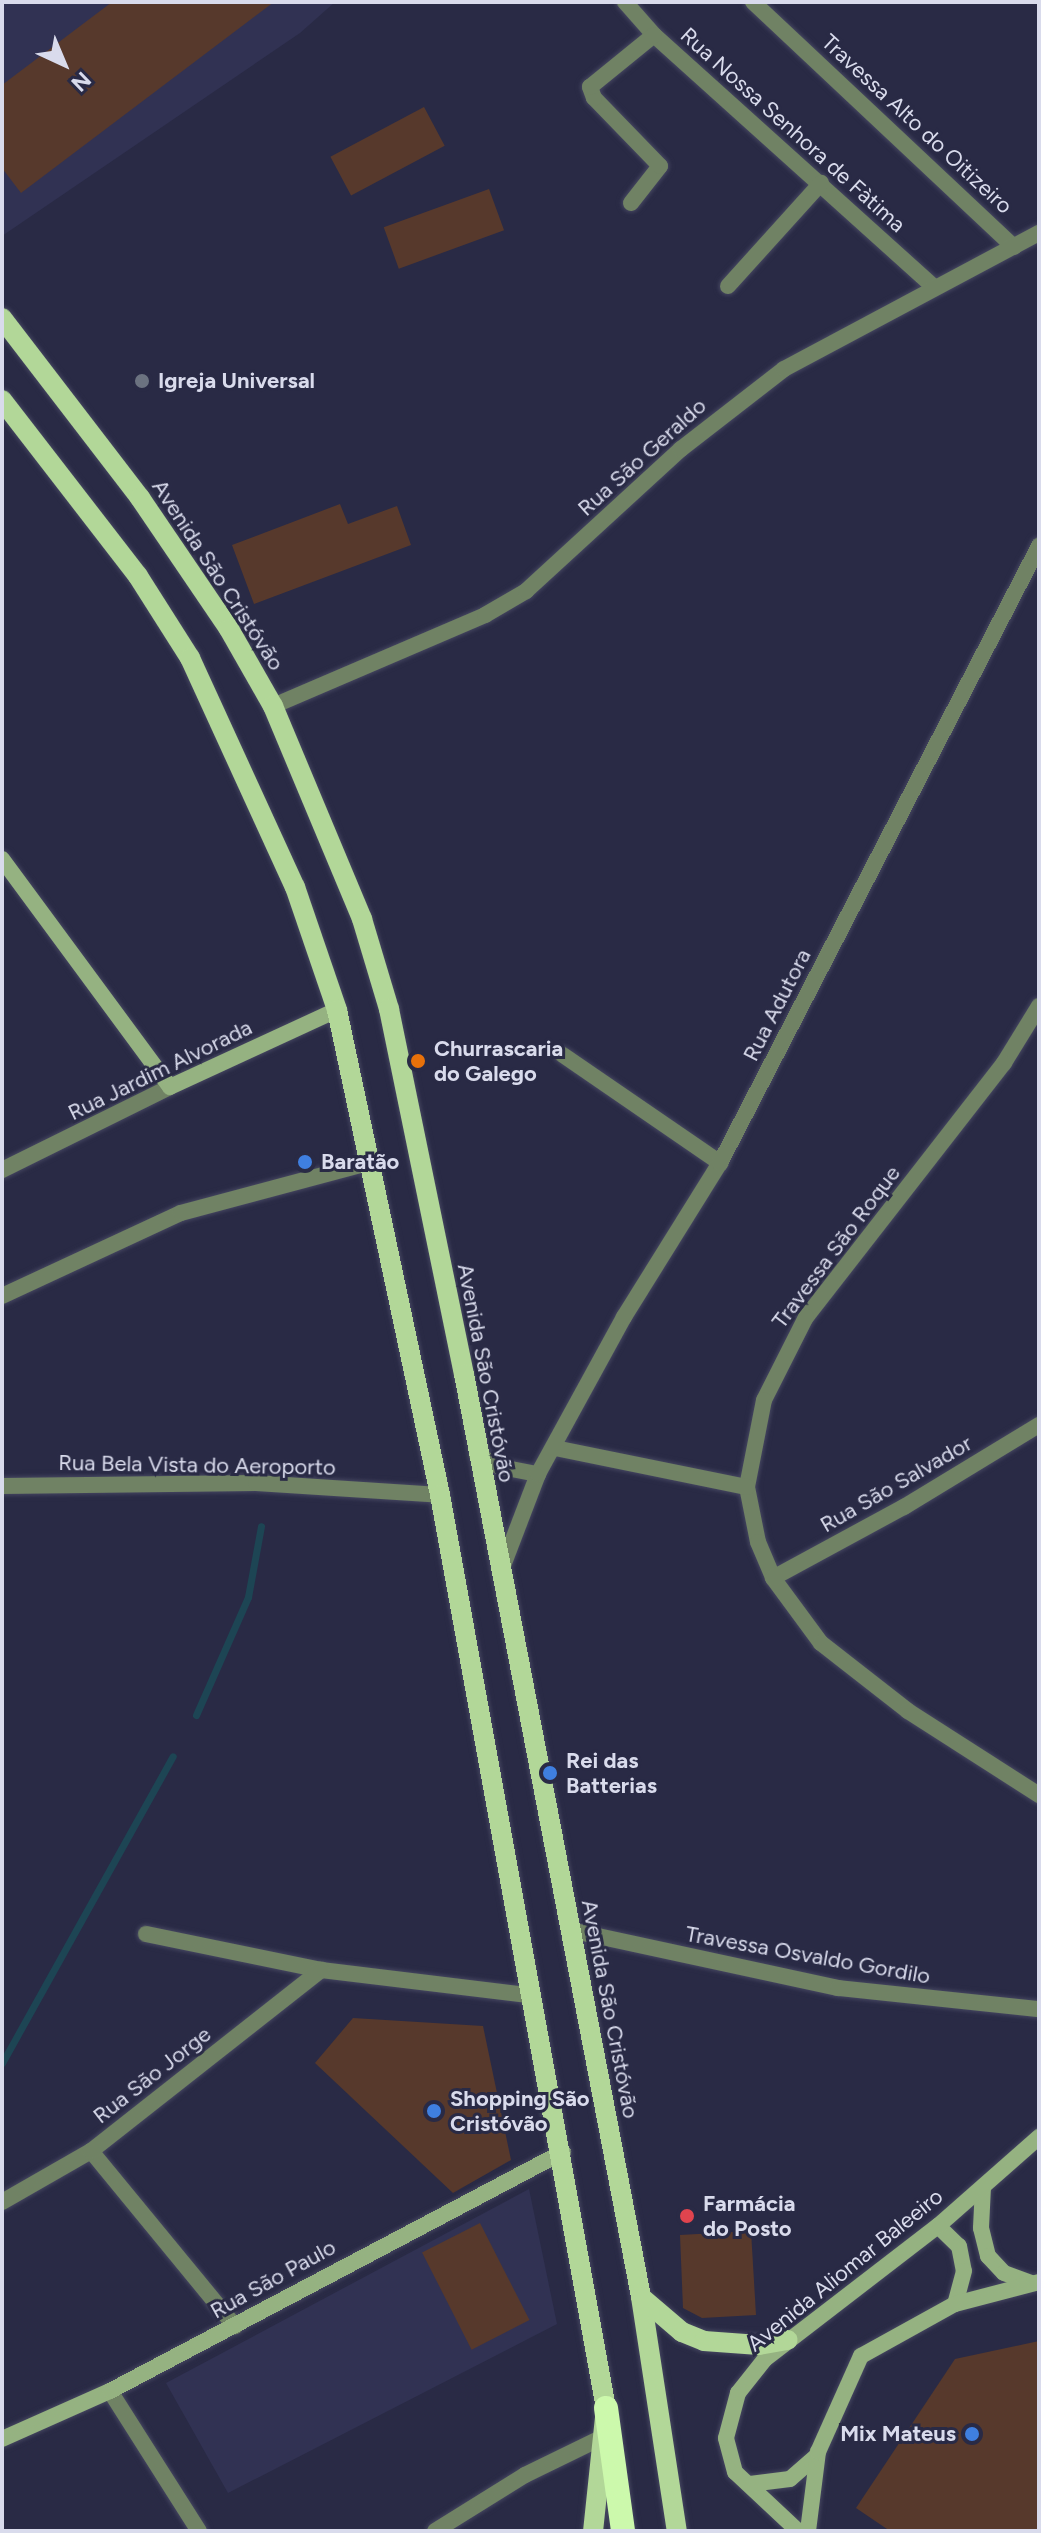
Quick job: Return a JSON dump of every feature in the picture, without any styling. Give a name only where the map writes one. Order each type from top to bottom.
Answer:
[{"type":"highway","points":[[606,2408],[623,2531]]},
{"type":"main road","name":"Avenida São Cristóvão","points":[[2,318],[182,556],[273,706],[362,919],[389,1009],[570,1930],[641,2297],[677,2531]]},
{"type":"main road","points":[[2,400],[107,533],[190,658],[295,887],[337,1010],[372,1162],[440,1495],[529,1995],[563,2152],[606,2408],[593,2531]]},
{"type":"main road","points":[[2,859],[170,1087]]},
{"type":"main road","name":"Rua Jardim Alvorada","points":[[170,1087],[337,1010]]},
{"type":"main road","name":"Avenida Aliomar Baleeiro","points":[[798,2531],[748,2484],[728,2455],[730,2415],[751,2375],[788,2340],[833,2311],[938,2226],[1039,2137]]},
{"type":"main road","name":"Rua São Paulo","points":[[2,2439],[110,2391],[563,2152]]},
{"type":"main road","points":[[983,2187],[981,2228],[988,2256],[1004,2273],[1036,2283]]},
{"type":"main road","points":[[938,2226],[959,2246],[964,2271],[955,2304]]},
{"type":"main road","points":[[808,2531],[818,2452],[855,2363],[955,2304],[1036,2283]]},
{"type":"main road","points":[[641,2297],[682,2332],[704,2341],[759,2345],[788,2340]]},
{"type":"main road","points":[[748,2484],[790,2479],[818,2452]]},
{"type":"street","name":"Rua Nossa Senhora de Fàtima","points":[[625,2],[654,35],[934,287]]},
{"type":"street","name":"Travessa Alto do Oitizeiro","points":[[753,2],[1014,247]]},
{"type":"street","points":[[631,203],[660,166],[594,98],[590,87],[654,35]]},
{"type":"street","points":[[728,286],[821,183]]},
{"type":"street","name":"Rua São Geraldo","points":[[273,706],[485,615],[526,591],[745,397],[784,369],[1039,233]]},
{"type":"street","name":"Rua Adutora","points":[[500,1572],[538,1474],[555,1448],[624,1317],[720,1163],[1039,546]]},
{"type":"street","name":"Travessa São Roque","points":[[1039,1006],[996,1074],[806,1317],[764,1400],[747,1487],[758,1542],[773,1578],[793,1610],[844,1666],[1039,1795]]},
{"type":"street","points":[[563,1055],[720,1163]]},
{"type":"street","name":"Rua Jardim Alvorada","points":[[2,1170],[170,1087]]},
{"type":"street","points":[[2,1296],[181,1213],[372,1162]]},
{"type":"street","name":"Rua São Salvador","points":[[773,1578],[904,1507],[1039,1425]]},
{"type":"street","points":[[555,1448],[747,1487]]},
{"type":"street","points":[[477,1455],[501,1467],[538,1474]]},
{"type":"street","name":"Rua Bela Vista do Aeroporto","points":[[2,1486],[256,1483],[440,1495]]},
{"type":"street","name":"Travessa Osvaldo Gordilo","points":[[570,1930],[838,1988],[1039,2009]]},
{"type":"street","points":[[146,1934],[321,1970],[529,1995]]},
{"type":"street","name":"Rua São Jorge","points":[[2,2202],[91,2151],[321,1970]]},
{"type":"street","points":[[91,2151],[235,2326]]},
{"type":"street","points":[[110,2391],[199,2531]]},
{"type":"street","points":[[435,2531],[525,2475],[605,2436]]},
{"type":"shaded area","points":[[2,2],[335,2],[300,33],[2,236]]},
{"type":"shaded area","points":[[529,2189],[557,2324],[228,2493],[166,2383]]},
{"type":"building","points":[[112,2],[274,2],[21,193],[2,168],[2,85]]},
{"type":"building","points":[[424,107],[445,146],[351,196],[330,157]]},
{"type":"building","points":[[489,189],[504,230],[399,269],[384,227]]},
{"type":"building","points":[[340,504],[348,524],[397,506],[411,545],[254,604],[232,545]]},
{"type":"building","name":"Shopping São Cristóvão","points":[[353,2018],[483,2026],[511,2160],[453,2193],[315,2063]]},
{"type":"building","points":[[480,2223],[529,2320],[472,2350],[422,2253]]},
{"type":"building","points":[[751,2231],[756,2315],[702,2318],[683,2308],[680,2235]]},
{"type":"building","name":"Mix Mateus","points":[[1039,2341],[1039,2531],[890,2531],[856,2508],[955,2359]]},
{"type":"waterway","points":[[196,1715],[248,1597],[261,1526]]},
{"type":"waterway","points":[[2,2063],[173,1756]]},
{"type":"place","name":"Igreja Universal","points":[[142,381]]},
{"type":"place","name":"Churrascaria do Galego","points":[[418,1061]]},
{"type":"place","name":"Baratão","points":[[305,1162]]},
{"type":"place","name":"Rei das Batterias","points":[[550,1773]]},
{"type":"place","name":"Shopping São Cristóvão","points":[[434,2111]]},
{"type":"place","name":"Farmácia do Posto","points":[[687,2216]]},
{"type":"place","name":"Mix Mateus","points":[[972,2434]]}]
